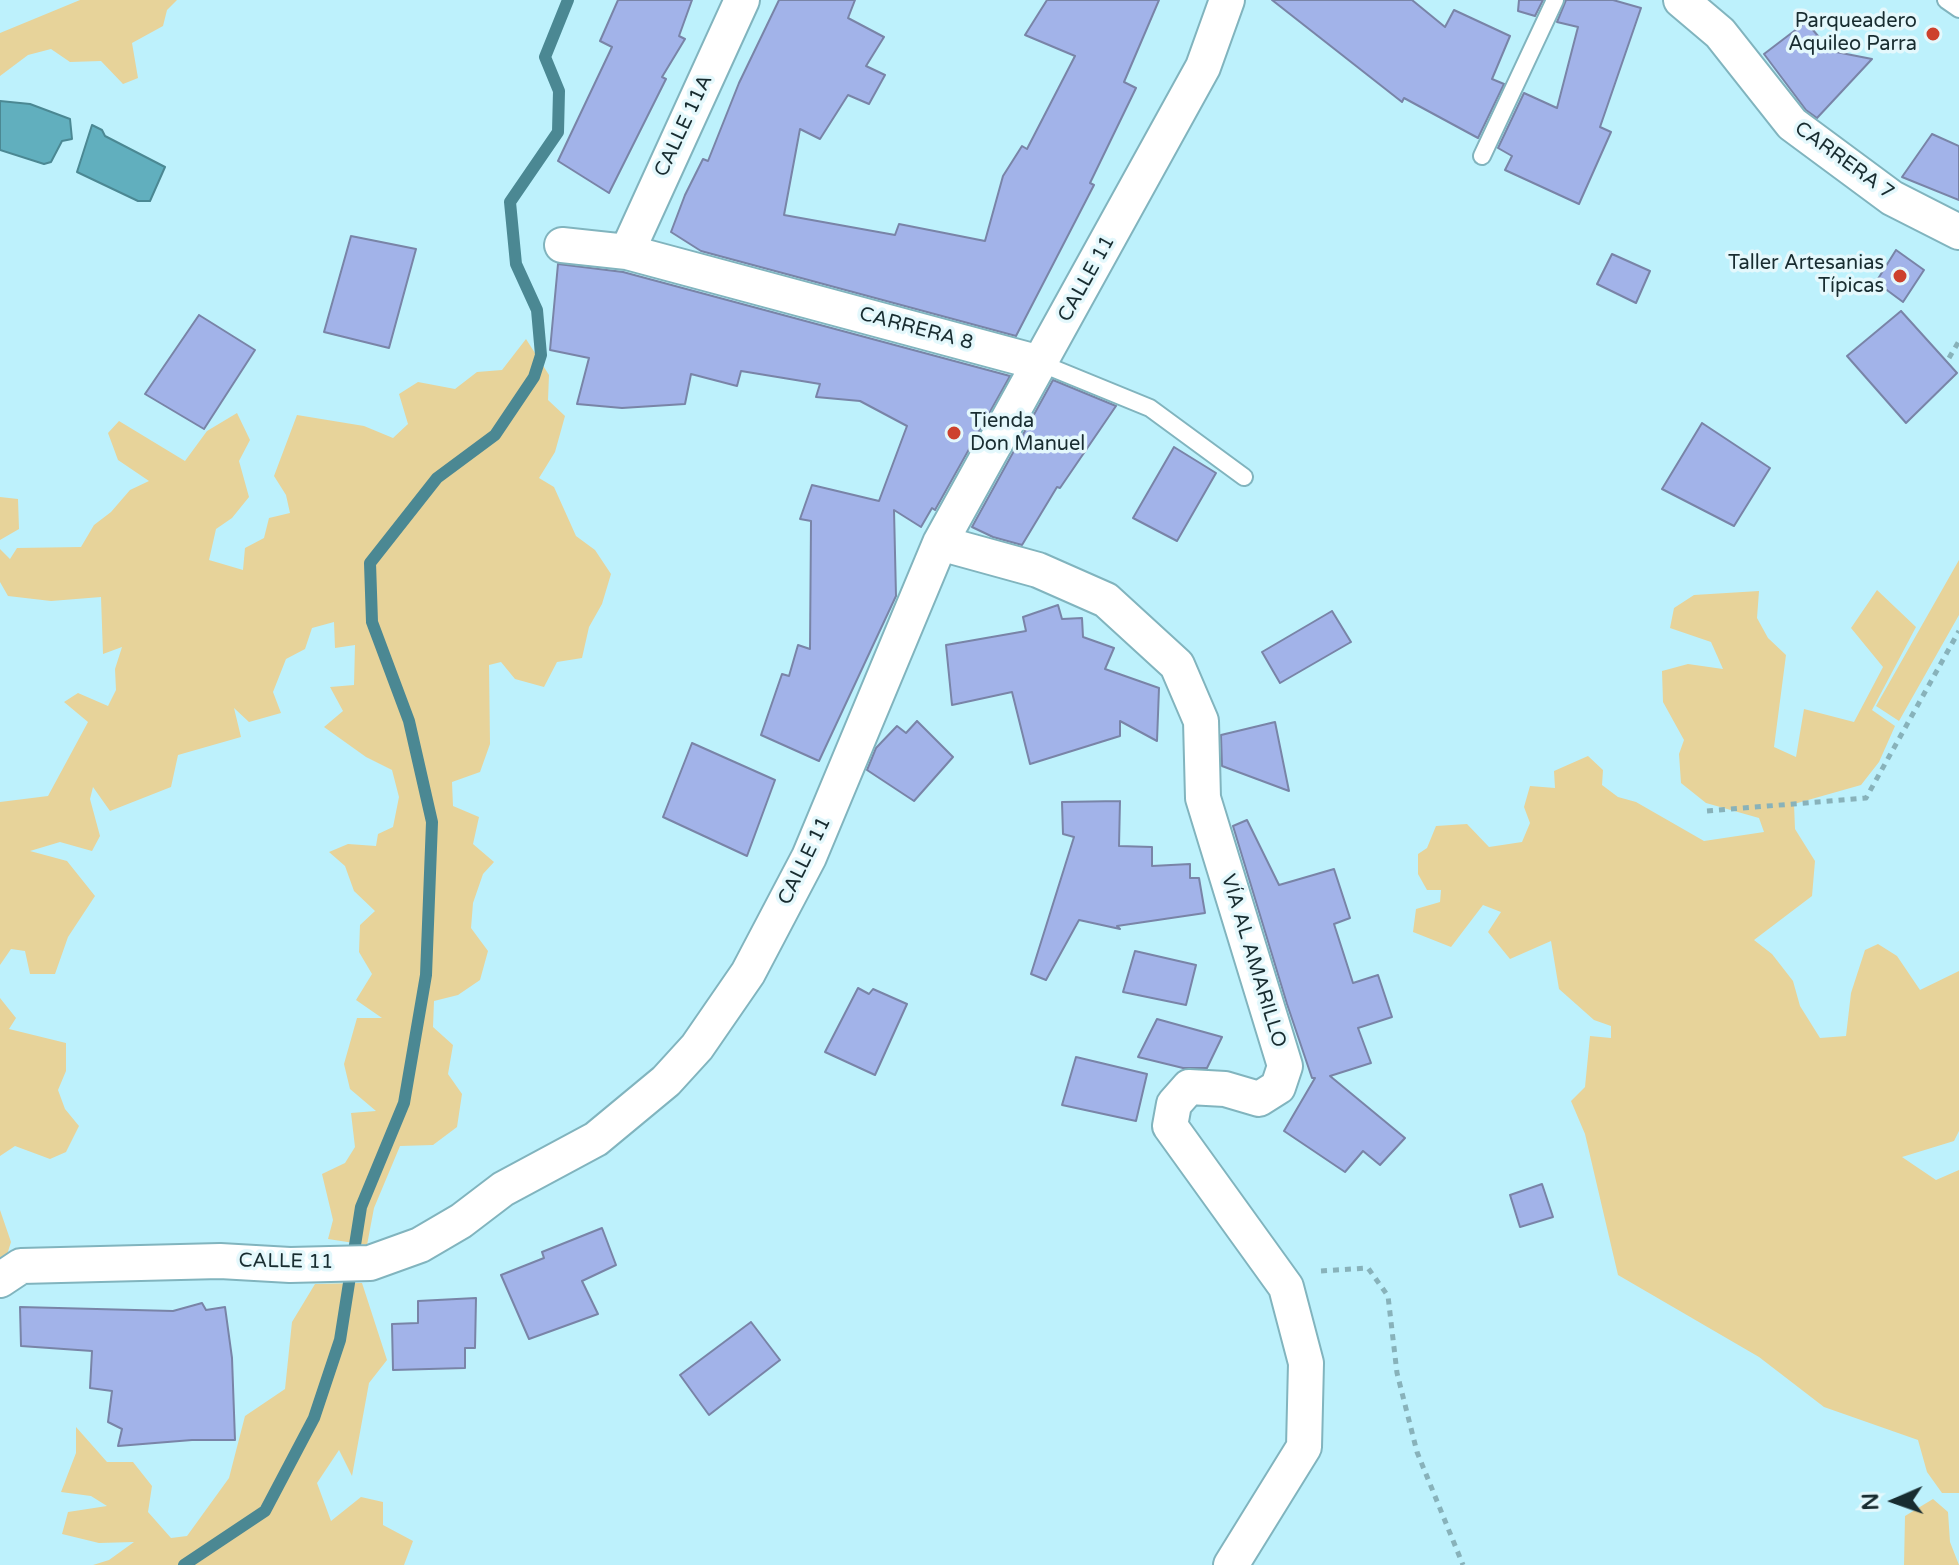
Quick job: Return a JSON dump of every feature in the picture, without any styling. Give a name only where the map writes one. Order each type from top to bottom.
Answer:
[{"type":"street","name":"CALLE 11A","points":[[627,252],[742,0]]},
{"type":"street","name":"CALLE 11","points":[[11,1273],[220,1261],[290,1265],[370,1263],[420,1245],[461,1221],[503,1189],[596,1139],[666,1081],[697,1047],[748,973],[809,857],[940,543],[1203,67],[1227,0]]},
{"type":"street","name":"CARRERA 7","points":[[1681,0],[1720,33],[1792,124],[1892,198],[1959,232]]},
{"type":"street","name":"CARRERA 8","points":[[562,245],[627,252],[1040,363]]},
{"type":"street","name":"VÍA AL AMARILLO","points":[[940,543],[1038,570],[1106,600],[1177,665],[1201,721],[1203,798],[1285,1066],[1278,1087],[1259,1099],[1225,1089],[1189,1087],[1174,1104],[1170,1126],[1286,1287],[1306,1363],[1304,1447],[1231,1565]]},
{"type":"lane","points":[[1482,156],[1555,0]]},
{"type":"lane","points":[[1946,0],[1959,9]]},
{"type":"lane","name":"CARRERA 8","points":[[1040,363],[1150,408],[1244,477]]},
{"type":"path","points":[[1949,358],[1959,341]]},
{"type":"path","points":[[1707,811],[1866,798],[1959,631]]},
{"type":"path","points":[[1286,1287],[1302,1273],[1368,1268],[1388,1296],[1397,1373],[1417,1452],[1463,1565]]},
{"type":"shaded area","points":[[80,0],[177,0],[167,10],[163,26],[132,43],[138,78],[123,84],[101,61],[70,62],[51,49],[28,55],[0,76],[0,33]]},
{"type":"shaded area","points":[[526,339],[549,375],[548,400],[565,416],[555,452],[539,478],[554,487],[576,536],[595,550],[611,574],[602,604],[589,627],[582,658],[557,662],[544,687],[515,679],[501,662],[489,665],[490,744],[480,772],[452,782],[453,806],[479,817],[473,844],[494,862],[483,874],[473,903],[471,928],[488,951],[480,980],[458,995],[434,1001],[433,1027],[453,1045],[448,1074],[462,1094],[457,1127],[433,1145],[400,1146],[374,1208],[367,1245],[328,1239],[333,1220],[322,1174],[345,1163],[355,1147],[351,1113],[376,1111],[350,1089],[344,1064],[357,1018],[382,1018],[356,1000],[372,974],[359,952],[360,925],[375,911],[354,891],[345,866],[329,852],[348,844],[376,846],[378,834],[393,827],[399,797],[392,770],[366,757],[324,727],[343,711],[330,687],[354,685],[355,645],[335,648],[334,622],[312,628],[305,649],[286,659],[273,692],[281,713],[249,722],[234,708],[241,737],[178,755],[171,787],[110,811],[93,787],[90,799],[100,836],[92,851],[60,842],[30,851],[67,861],[95,896],[68,937],[55,974],[30,974],[25,951],[11,949],[0,965],[0,802],[48,796],[88,722],[64,702],[78,693],[108,706],[116,690],[115,669],[122,647],[103,654],[101,597],[51,601],[8,596],[0,582],[0,549],[10,559],[17,548],[81,547],[94,525],[111,512],[130,490],[149,481],[118,460],[108,433],[119,421],[185,461],[207,431],[237,413],[250,440],[239,461],[249,497],[232,518],[216,529],[209,560],[243,570],[245,548],[264,538],[269,518],[290,513],[286,495],[274,476],[297,415],[364,426],[393,438],[408,424],[399,394],[418,382],[455,389],[477,372],[502,370]]},
{"type":"shaded area","points":[[0,497],[18,499],[19,529],[0,540]]},
{"type":"shaded area","points":[[1959,560],[1959,615],[1899,721],[1876,706]]},
{"type":"shaded area","points":[[1877,590],[1916,627],[1872,710],[1895,726],[1879,762],[1861,785],[1794,804],[1795,829],[1815,861],[1812,896],[1754,940],[1772,954],[1793,981],[1800,1006],[1820,1038],[1846,1036],[1851,993],[1865,950],[1878,944],[1897,956],[1920,990],[1959,971],[1959,1131],[1954,1141],[1902,1157],[1936,1180],[1959,1170],[1959,1493],[1942,1493],[1927,1472],[1918,1440],[1824,1407],[1759,1357],[1618,1275],[1585,1134],[1571,1101],[1585,1087],[1590,1036],[1611,1038],[1611,1026],[1594,1020],[1559,989],[1551,941],[1510,959],[1488,932],[1501,912],[1483,905],[1451,947],[1413,932],[1416,909],[1440,902],[1441,890],[1427,890],[1418,874],[1418,854],[1427,848],[1436,826],[1467,824],[1489,847],[1522,842],[1530,823],[1524,807],[1530,786],[1555,788],[1554,771],[1588,756],[1603,770],[1602,785],[1618,797],[1636,802],[1704,841],[1764,832],[1759,818],[1706,803],[1681,783],[1679,754],[1684,740],[1663,702],[1662,671],[1688,664],[1723,669],[1711,642],[1670,628],[1674,608],[1694,595],[1759,591],[1757,618],[1768,638],[1786,655],[1774,747],[1796,757],[1804,709],[1854,722],[1883,667],[1851,628]]},
{"type":"shaded area","points":[[0,998],[16,1018],[9,1029],[66,1043],[66,1071],[58,1090],[65,1109],[79,1126],[66,1152],[50,1159],[15,1146],[0,1156]]},
{"type":"shaded area","points":[[0,1210],[11,1242],[5,1261],[0,1264]]},
{"type":"shaded area","points":[[362,1283],[387,1360],[369,1383],[352,1476],[339,1450],[317,1483],[331,1521],[361,1497],[383,1502],[383,1525],[413,1541],[404,1565],[93,1565],[109,1560],[134,1542],[99,1543],[62,1534],[68,1512],[107,1506],[91,1496],[61,1492],[76,1453],[76,1427],[107,1462],[133,1462],[152,1486],[148,1512],[171,1538],[187,1536],[229,1478],[245,1416],[285,1389],[292,1322],[315,1284]]},
{"type":"shaded area","points":[[1933,1499],[1948,1512],[1950,1542],[1959,1565],[1904,1565],[1905,1516]]},
{"type":"water","points":[[0,101],[30,104],[70,119],[72,139],[62,141],[51,162],[44,164],[0,150]]},
{"type":"water","points":[[92,125],[102,130],[105,136],[165,167],[150,201],[138,201],[77,172]]},
{"type":"building","points":[[618,0],[692,0],[679,36],[685,39],[662,77],[666,79],[609,193],[558,161],[612,47],[600,41]]},
{"type":"building","points":[[779,0],[855,0],[848,18],[884,37],[866,66],[885,75],[869,104],[848,95],[820,139],[800,129],[784,215],[895,235],[899,224],[985,241],[1003,176],[1022,146],[1027,149],[1075,56],[1025,35],[1047,0],[1159,0],[1124,82],[1136,88],[1090,183],[1094,185],[1016,336],[701,251],[671,232],[703,159],[708,161],[739,83]]},
{"type":"building","points":[[1272,0],[1412,0],[1445,27],[1454,10],[1510,36],[1492,79],[1504,84],[1478,138],[1404,98],[1402,102]]},
{"type":"building","points":[[1519,0],[1543,0],[1535,16],[1518,11]]},
{"type":"building","points":[[1566,0],[1613,0],[1641,8],[1600,127],[1611,132],[1579,204],[1505,170],[1512,156],[1498,148],[1524,93],[1557,108],[1578,27],[1557,22]]},
{"type":"building","points":[[1806,22],[1831,51],[1872,59],[1817,118],[1806,110],[1764,54]]},
{"type":"building","points":[[1932,134],[1959,146],[1959,200],[1902,177]]},
{"type":"building","points":[[351,236],[416,249],[389,348],[324,332]]},
{"type":"building","name":"Taller Artesanias Típicas","points":[[1896,250],[1924,270],[1903,302],[1876,282]]},
{"type":"building","points":[[1612,254],[1650,271],[1636,303],[1597,284]]},
{"type":"building","points":[[558,264],[623,272],[1010,376],[935,510],[932,508],[921,527],[894,510],[896,596],[819,761],[761,735],[782,674],[789,676],[798,645],[810,649],[811,521],[800,519],[812,485],[879,501],[907,426],[860,401],[816,397],[820,384],[741,371],[737,386],[691,374],[685,404],[622,408],[577,404],[589,358],[550,350]]},
{"type":"building","points":[[1901,311],[1957,373],[1906,423],[1847,356]]},
{"type":"building","points":[[199,315],[255,350],[204,429],[145,394]]},
{"type":"building","points":[[1053,380],[1116,406],[1060,488],[1057,487],[1022,545],[993,537],[972,527]]},
{"type":"building","points":[[1702,423],[1770,468],[1734,526],[1662,489]]},
{"type":"building","points":[[1174,447],[1216,473],[1177,541],[1133,518]]},
{"type":"building","points":[[1058,605],[1062,619],[1082,618],[1083,637],[1114,648],[1105,669],[1159,688],[1157,741],[1120,721],[1120,736],[1030,764],[1012,692],[952,705],[946,645],[1026,631],[1023,617]]},
{"type":"building","points":[[1332,611],[1351,642],[1280,683],[1262,652]]},
{"type":"building","points":[[917,721],[953,757],[914,801],[867,770],[876,748],[897,726],[906,733]]},
{"type":"building","points":[[1275,722],[1289,791],[1222,766],[1221,735]]},
{"type":"building","points":[[692,743],[775,780],[747,856],[663,817]]},
{"type":"building","points":[[1120,801],[1119,846],[1152,847],[1152,866],[1190,864],[1190,878],[1199,878],[1205,913],[1117,926],[1120,929],[1079,920],[1046,980],[1031,974],[1074,837],[1063,834],[1062,802]]},
{"type":"building","points":[[1247,820],[1279,885],[1334,869],[1350,918],[1334,924],[1353,983],[1378,975],[1392,1017],[1358,1028],[1371,1063],[1330,1076],[1405,1138],[1380,1165],[1363,1151],[1345,1172],[1284,1131],[1315,1078],[1312,1078],[1287,1004],[1233,826]]},
{"type":"building","points":[[1135,951],[1196,965],[1186,1005],[1123,992]]},
{"type":"building","points":[[858,988],[869,994],[873,989],[907,1004],[875,1075],[825,1052]]},
{"type":"building","points":[[1157,1019],[1222,1037],[1207,1068],[1183,1068],[1138,1057]]},
{"type":"building","points":[[1076,1057],[1147,1074],[1136,1121],[1062,1105]]},
{"type":"building","points":[[1542,1184],[1553,1217],[1520,1227],[1510,1195]]},
{"type":"building","points":[[602,1228],[616,1265],[582,1281],[598,1314],[529,1339],[501,1275],[544,1258],[542,1252]]},
{"type":"building","points":[[476,1298],[475,1348],[465,1348],[465,1368],[393,1370],[392,1324],[418,1323],[418,1301]]},
{"type":"building","points":[[202,1303],[206,1310],[225,1307],[232,1358],[235,1440],[118,1446],[122,1429],[108,1422],[112,1391],[90,1388],[92,1351],[21,1346],[20,1307],[173,1311]]},
{"type":"building","points":[[751,1322],[780,1360],[709,1415],[680,1375]]},
{"type":"waterway","points":[[184,1565],[265,1511],[314,1418],[340,1340],[361,1207],[404,1103],[426,975],[432,822],[409,721],[372,622],[370,563],[437,478],[495,435],[534,377],[541,355],[537,310],[516,264],[510,202],[558,132],[559,91],[545,57],[568,0]]},
{"type":"place","name":"Parqueadero Aquileo Parra","points":[[1933,34]]},
{"type":"place","name":"Taller Artesanias Típicas","points":[[1900,276]]},
{"type":"place","name":"Tienda Don Manuel","points":[[954,433]]}]
